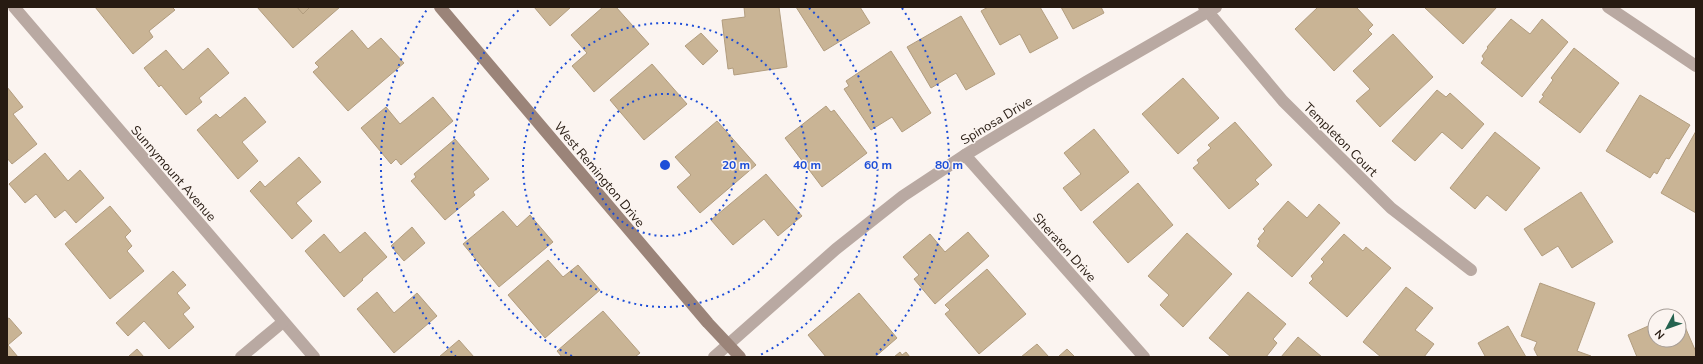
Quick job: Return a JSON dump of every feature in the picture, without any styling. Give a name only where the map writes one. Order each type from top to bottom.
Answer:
[{"type":"street","name":"Sunnymount Avenue","points":[[14,7],[314,357]]},
{"type":"street","name":"West Remington Drive","points":[[440,7],[708,323],[740,357]]},
{"type":"street","points":[[1608,7],[1696,66]]},
{"type":"street","name":"Spinosa Drive","points":[[714,357],[836,249],[903,196],[965,155],[1209,8]]},
{"type":"street","name":"Templeton Court","points":[[1209,8],[1283,101],[1391,208],[1471,270]]},
{"type":"street","name":"Sheraton Drive","points":[[965,155],[1144,357]]},
{"type":"street","points":[[241,357],[283,322]]},
{"type":"building","points":[[95,7],[172,7],[175,10],[149,31],[153,37],[133,54]]},
{"type":"building","points":[[257,7],[297,7],[303,14],[310,7],[340,7],[293,48]]},
{"type":"building","points":[[297,7],[310,7],[303,14]]},
{"type":"building","points":[[534,7],[571,7],[550,26]]},
{"type":"building","points":[[603,7],[616,7],[649,44],[594,92],[572,66],[587,53],[571,35]]},
{"type":"building","points":[[744,7],[779,7],[787,67],[734,75],[733,68],[728,69],[722,20],[745,17]]},
{"type":"building","points":[[796,7],[860,7],[870,23],[824,51]]},
{"type":"building","points":[[988,7],[1040,7],[1058,38],[1030,53],[1020,34],[1000,45],[981,11]]},
{"type":"building","points":[[1061,7],[1101,7],[1104,13],[1073,29]]},
{"type":"building","points":[[1318,7],[1356,7],[1373,25],[1368,30],[1372,34],[1334,71],[1295,29]]},
{"type":"building","points":[[1424,7],[1497,7],[1463,44]]},
{"type":"building","points":[[961,16],[995,74],[966,90],[956,73],[931,88],[907,47]]},
{"type":"building","points":[[1511,19],[1530,34],[1542,19],[1568,42],[1522,97],[1481,63],[1484,59],[1482,56],[1488,48],[1487,47]]},
{"type":"building","points":[[352,30],[368,49],[381,38],[404,63],[348,111],[313,72],[319,67],[315,63]]},
{"type":"building","points":[[701,33],[718,51],[703,65],[685,46]]},
{"type":"building","points":[[1393,34],[1433,77],[1380,127],[1356,101],[1370,89],[1353,71]]},
{"type":"building","points":[[208,48],[229,73],[199,98],[202,102],[186,115],[161,85],[159,87],[144,68],[166,50],[183,70]]},
{"type":"building","points":[[1574,48],[1619,83],[1580,133],[1539,102],[1544,96],[1542,95],[1553,80],[1551,78]]},
{"type":"building","points":[[891,51],[931,113],[902,132],[892,117],[871,130],[844,89],[849,86],[846,81]]},
{"type":"building","points":[[652,64],[687,104],[644,140],[610,100]]},
{"type":"building","points":[[1183,78],[1219,118],[1178,154],[1142,114]]},
{"type":"building","points":[[7,87],[23,107],[13,114],[37,144],[12,164],[7,158]]},
{"type":"building","points":[[1437,90],[1446,97],[1450,93],[1484,124],[1462,149],[1442,132],[1415,161],[1392,141]]},
{"type":"building","points":[[1640,95],[1690,125],[1669,159],[1666,158],[1657,174],[1654,172],[1650,178],[1606,151]]},
{"type":"building","points":[[245,97],[266,122],[242,142],[258,161],[238,179],[197,130],[216,114],[220,118]]},
{"type":"building","points":[[433,97],[453,121],[401,165],[396,159],[391,164],[361,128],[386,107],[400,124]]},
{"type":"building","points":[[826,106],[831,112],[834,110],[867,153],[822,187],[785,138]]},
{"type":"building","points":[[717,121],[756,165],[700,213],[677,187],[691,175],[675,157]]},
{"type":"building","points":[[1235,122],[1272,165],[1255,180],[1259,184],[1229,209],[1193,168],[1199,163],[1197,160],[1211,148],[1208,145]]},
{"type":"building","points":[[1094,129],[1129,172],[1081,211],[1063,188],[1081,174],[1064,153]]},
{"type":"building","points":[[1696,131],[1696,213],[1661,193]]},
{"type":"building","points":[[1495,132],[1540,168],[1506,211],[1487,195],[1475,209],[1450,188]]},
{"type":"building","points":[[455,139],[489,179],[473,192],[475,195],[445,220],[411,181],[416,177],[414,174]]},
{"type":"building","points":[[45,153],[68,181],[80,170],[104,198],[76,223],[65,210],[55,218],[36,194],[25,203],[9,184]]},
{"type":"building","points":[[299,157],[321,182],[296,203],[312,221],[292,239],[250,191],[260,181],[265,187]]},
{"type":"building","points":[[766,174],[802,216],[778,236],[764,219],[733,245],[711,220]]},
{"type":"building","points":[[1138,183],[1173,225],[1128,263],[1093,222]]},
{"type":"building","points":[[1581,192],[1613,242],[1572,268],[1558,246],[1542,256],[1524,229]]},
{"type":"building","points":[[1288,201],[1307,218],[1319,204],[1340,223],[1292,277],[1257,246],[1260,241],[1258,239],[1265,231],[1263,229]]},
{"type":"building","points":[[110,206],[131,231],[125,237],[132,246],[127,251],[144,271],[110,299],[65,244]]},
{"type":"building","points":[[503,211],[517,227],[530,215],[553,242],[499,287],[463,244]]},
{"type":"building","points":[[412,227],[425,243],[404,261],[391,246]]},
{"type":"building","points":[[365,232],[387,257],[344,297],[305,251],[324,234],[340,253]]},
{"type":"building","points":[[968,232],[989,256],[935,304],[914,279],[919,275],[903,257],[930,234],[945,252]]},
{"type":"building","points":[[1187,233],[1232,274],[1183,327],[1160,305],[1169,295],[1148,276]]},
{"type":"building","points":[[1344,234],[1363,251],[1366,247],[1391,268],[1347,317],[1309,283],[1313,279],[1311,276],[1324,262],[1321,259]]},
{"type":"building","points":[[548,260],[563,277],[578,265],[600,290],[545,338],[508,295]]},
{"type":"building","points":[[987,269],[1026,314],[979,354],[945,314],[950,310],[945,305]]},
{"type":"building","points":[[173,271],[186,285],[177,293],[190,308],[183,314],[194,327],[169,349],[144,321],[128,336],[116,323]]},
{"type":"building","points":[[1540,283],[1595,303],[1577,351],[1591,356],[1590,357],[1538,357],[1534,349],[1537,342],[1521,336]]},
{"type":"building","points":[[1406,287],[1433,308],[1415,330],[1434,344],[1424,357],[1381,357],[1363,342]]},
{"type":"building","points":[[377,292],[394,313],[417,293],[437,316],[394,353],[357,309]]},
{"type":"building","points":[[1248,292],[1286,324],[1273,339],[1277,343],[1266,357],[1231,357],[1209,338]]},
{"type":"building","points":[[859,293],[897,338],[875,357],[826,357],[808,335]]},
{"type":"building","points":[[603,311],[640,353],[635,357],[562,357],[557,351]]},
{"type":"building","points":[[9,318],[22,333],[8,345],[18,357],[7,357],[7,319]]},
{"type":"building","points":[[1508,326],[1526,357],[1484,357],[1485,356],[1478,343]]},
{"type":"building","points":[[1647,327],[1647,348],[1687,348],[1687,331],[1696,352],[1696,357],[1637,357],[1628,335]]},
{"type":"building","points":[[1298,337],[1322,357],[1281,357]]},
{"type":"building","points":[[459,340],[474,357],[439,357]]},
{"type":"building","points":[[1037,344],[1049,357],[1021,357]]},
{"type":"building","points":[[137,349],[144,357],[128,357]]},
{"type":"building","points":[[1067,349],[1075,357],[1058,357]]},
{"type":"building","points":[[900,352],[902,355],[906,352],[910,357],[894,357]]}]
